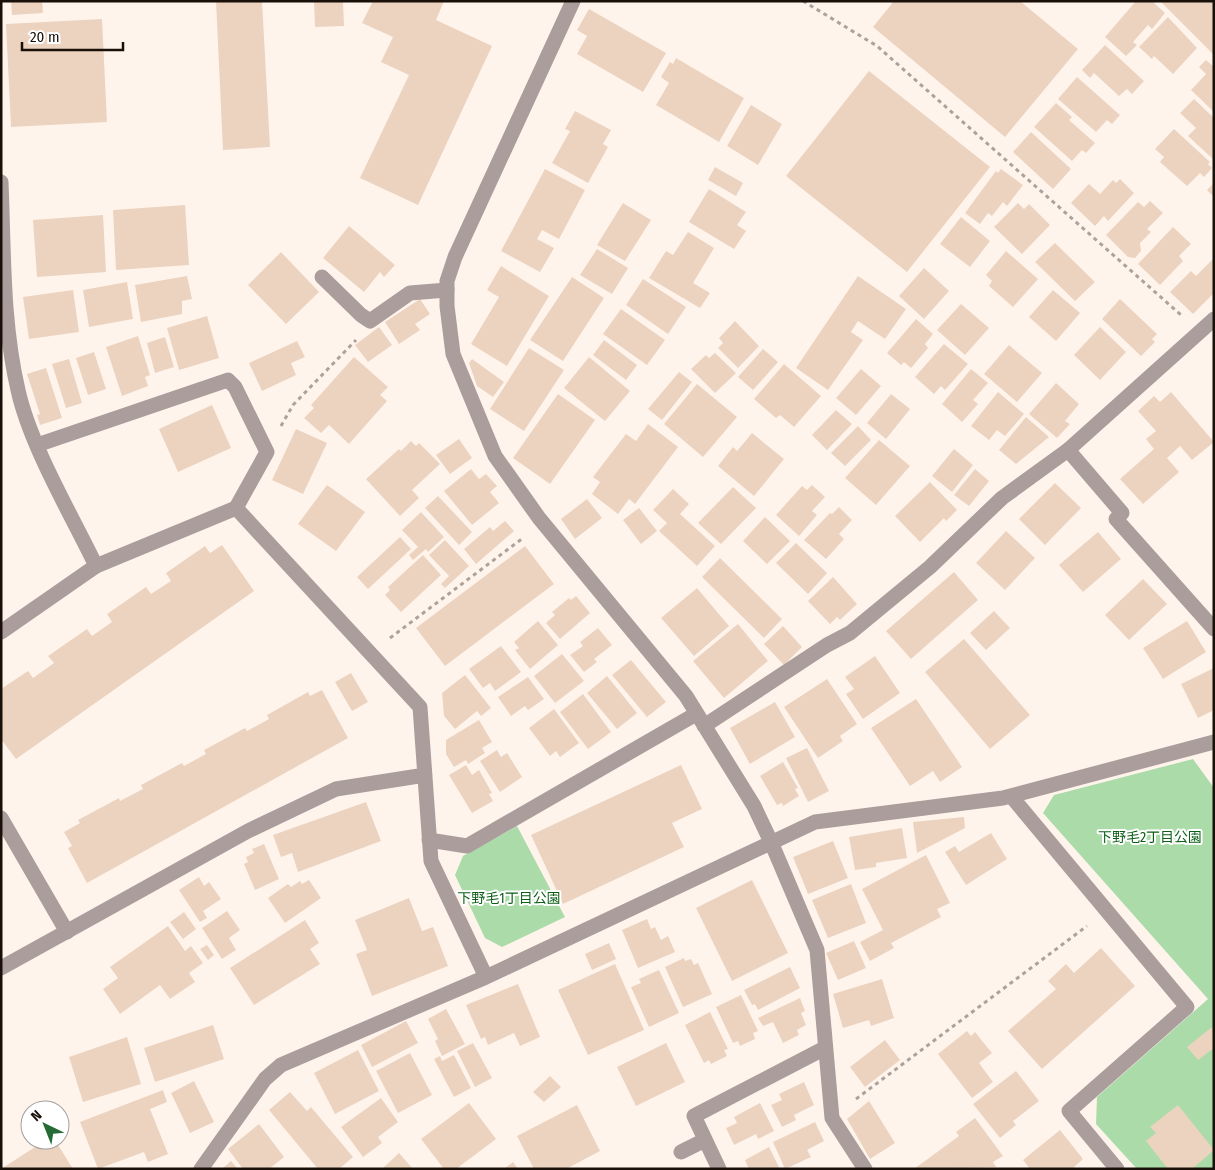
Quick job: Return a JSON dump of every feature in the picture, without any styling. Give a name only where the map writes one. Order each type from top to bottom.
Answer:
[{"type":"street","points":[[573,1],[455,257],[447,281],[453,354],[495,456],[543,523],[686,696],[754,806],[772,842],[817,950],[832,1118],[865,1169]]},
{"type":"street","points":[[1,182],[7,330],[18,391],[38,445],[96,566]]},
{"type":"street","points":[[322,277],[360,315],[370,321],[410,293],[447,290]]},
{"type":"street","points":[[429,840],[467,846],[700,720],[850,632],[930,567],[1002,498],[1068,450],[1214,319]]},
{"type":"street","points":[[1,632],[96,566],[236,508],[266,452],[235,387],[228,380],[38,445]]},
{"type":"street","points":[[1068,450],[1122,513],[1116,519],[1214,629]]},
{"type":"street","points":[[236,508],[420,707],[431,860],[486,977]]},
{"type":"street","points":[[201,1169],[265,1079],[282,1065],[486,977],[815,822],[1011,796],[1214,742]]},
{"type":"street","points":[[1,968],[248,831],[336,789],[425,775]]},
{"type":"street","points":[[1011,796],[1187,1007],[1069,1111],[1117,1169]]},
{"type":"street","points":[[1,818],[67,932]]},
{"type":"street","points":[[719,1169],[694,1116],[825,1048]]},
{"type":"street","points":[[680,1152],[705,1140]]},
{"type":"path","points":[[803,1],[877,46],[1184,318]]},
{"type":"path","points":[[266,452],[293,405],[354,343],[370,321]]},
{"type":"path","points":[[369,654],[543,523]]},
{"type":"path","points":[[832,1118],[1107,911]]},
{"type":"green space","name":"下野毛2丁目公園","points":[[1193,759],[1214,788],[1214,1169],[1137,1169],[1096,1124],[1097,1097],[1208,999],[1043,813],[1054,795]]},
{"type":"green space","name":"下野毛1丁目公園","points":[[517,826],[565,917],[502,947],[485,938],[455,875],[463,856]]},
{"type":"building","points":[[11,1],[42,1],[43,13],[12,15]]},
{"type":"building","points":[[216,1],[262,1],[270,147],[223,150]]},
{"type":"building","points":[[314,1],[343,1],[344,26],[315,27]]},
{"type":"building","points":[[373,1],[444,1],[436,20],[492,46],[418,205],[360,178],[409,75],[381,62],[393,37],[362,23]]},
{"type":"building","points":[[894,1],[1020,1],[1078,49],[1005,137],[873,27]]},
{"type":"building","points":[[1136,1],[1152,1],[1165,13],[1152,29],[1148,25],[1133,42],[1137,45],[1126,56],[1105,37]]},
{"type":"building","points":[[1160,1],[1214,1],[1214,55]]},
{"type":"building","points":[[589,9],[666,53],[643,92],[577,54],[587,36],[577,30]]},
{"type":"building","points":[[1168,17],[1197,48],[1173,74],[1154,56],[1152,59],[1139,47]]},
{"type":"building","points":[[102,19],[107,122],[11,127],[6,24]]},
{"type":"building","points":[[1105,45],[1144,81],[1132,94],[1127,89],[1119,96],[1094,73],[1090,78],[1082,70]]},
{"type":"building","points":[[676,58],[744,98],[719,142],[656,105],[669,83],[661,77],[670,62],[673,64]]},
{"type":"building","points":[[1206,60],[1214,67],[1214,112],[1191,90],[1206,74],[1199,67]]},
{"type":"building","points":[[869,71],[990,167],[907,272],[786,176]]},
{"type":"building","points":[[1077,77],[1120,115],[1112,124],[1107,120],[1096,132],[1058,99]]},
{"type":"building","points":[[1194,99],[1214,118],[1214,160],[1188,136],[1196,128],[1180,113]]},
{"type":"building","points":[[1056,103],[1072,117],[1069,120],[1095,143],[1086,153],[1082,150],[1072,161],[1034,127]]},
{"type":"building","points":[[751,105],[782,124],[758,165],[727,146]]},
{"type":"building","points":[[575,111],[611,130],[603,144],[608,147],[588,183],[552,163],[570,131],[565,129]]},
{"type":"building","points":[[1174,129],[1210,162],[1208,164],[1212,168],[1204,177],[1200,173],[1187,186],[1160,162],[1164,157],[1155,149]]},
{"type":"building","points":[[1031,132],[1071,169],[1053,189],[1013,152]]},
{"type":"building","points":[[715,167],[743,183],[736,196],[708,180]]},
{"type":"building","points":[[545,169],[585,190],[559,239],[542,230],[537,239],[554,248],[540,272],[501,251]]},
{"type":"building","points":[[1001,169],[1023,185],[1007,206],[1003,202],[992,216],[988,213],[980,224],[965,213],[996,171],[998,173]]},
{"type":"building","points":[[1120,179],[1134,193],[1108,221],[1104,216],[1095,226],[1071,203],[1089,184],[1100,194],[1113,180],[1116,183]]},
{"type":"building","points":[[1214,183],[1214,197],[1207,190]]},
{"type":"building","points":[[709,189],[746,212],[737,225],[746,231],[734,249],[689,222]]},
{"type":"building","points":[[1150,201],[1163,213],[1147,229],[1151,232],[1140,243],[1141,251],[1135,258],[1128,257],[1106,235],[1138,202],[1144,207]]},
{"type":"building","points":[[623,203],[651,220],[625,261],[597,245]]},
{"type":"building","points":[[1018,203],[1024,209],[1029,204],[1050,225],[1022,254],[994,227]]},
{"type":"building","points":[[185,205],[189,265],[116,270],[113,210]]},
{"type":"building","points":[[103,215],[106,272],[37,277],[33,220]]},
{"type":"building","points":[[961,217],[990,241],[970,267],[940,244]]},
{"type":"building","points":[[349,226],[395,265],[384,277],[380,272],[364,292],[323,258]]},
{"type":"building","points":[[1173,227],[1191,244],[1179,256],[1183,261],[1160,285],[1138,264]]},
{"type":"building","points":[[688,232],[714,248],[693,283],[710,293],[700,308],[649,278],[666,251],[673,255]]},
{"type":"building","points":[[1055,243],[1095,282],[1075,301],[1035,262]]},
{"type":"building","points":[[597,249],[628,268],[612,294],[580,275]]},
{"type":"building","points":[[1006,251],[1038,279],[1013,307],[989,286],[992,281],[986,275]]},
{"type":"building","points":[[281,252],[319,292],[286,324],[248,285]]},
{"type":"building","points":[[1214,258],[1214,293],[1193,314],[1170,292],[1191,271],[1196,276]]},
{"type":"building","points":[[501,266],[549,296],[507,366],[471,344],[499,297],[487,290]]},
{"type":"building","points":[[924,268],[949,291],[924,319],[899,296]]},
{"type":"building","points":[[187,276],[192,299],[182,301],[182,314],[141,322],[135,285]]},
{"type":"building","points":[[858,276],[906,309],[885,339],[858,321],[851,332],[863,340],[828,390],[796,368]]},
{"type":"building","points":[[572,277],[604,298],[563,361],[530,340]]},
{"type":"building","points":[[643,279],[686,307],[668,334],[626,305]]},
{"type":"building","points":[[127,282],[133,319],[89,327],[83,290]]},
{"type":"building","points":[[73,290],[79,332],[29,339],[23,297]]},
{"type":"building","points":[[1053,290],[1080,313],[1056,341],[1029,317]]},
{"type":"building","points":[[420,299],[430,314],[415,324],[420,330],[399,344],[385,322]]},
{"type":"building","points":[[1120,299],[1157,334],[1152,339],[1155,342],[1141,356],[1102,319]]},
{"type":"building","points":[[961,304],[989,328],[965,355],[937,330]]},
{"type":"building","points":[[621,309],[665,340],[647,365],[603,334]]},
{"type":"building","points":[[207,316],[219,358],[179,370],[167,328]]},
{"type":"building","points":[[916,319],[933,334],[925,344],[928,348],[911,368],[904,362],[901,365],[887,353]]},
{"type":"building","points":[[735,321],[759,346],[738,368],[718,348],[723,343],[719,338]]},
{"type":"building","points":[[379,327],[392,345],[368,362],[355,345]]},
{"type":"building","points":[[1100,327],[1126,352],[1100,380],[1074,355]]},
{"type":"building","points":[[138,336],[150,375],[145,377],[148,386],[122,396],[106,347]]},
{"type":"building","points":[[165,337],[174,367],[155,373],[147,343]]},
{"type":"building","points":[[604,340],[637,365],[626,380],[593,355]]},
{"type":"building","points":[[297,341],[305,357],[291,363],[296,375],[262,391],[249,363]]},
{"type":"building","points":[[944,344],[968,364],[945,390],[941,386],[934,394],[915,377]]},
{"type":"building","points":[[1009,345],[1042,373],[1017,402],[984,374]]},
{"type":"building","points":[[529,348],[564,370],[524,431],[490,409]]},
{"type":"building","points":[[763,349],[778,362],[753,390],[738,377]]},
{"type":"building","points":[[94,352],[106,389],[88,395],[76,358]]},
{"type":"building","points":[[715,353],[736,373],[715,393],[691,369],[706,355],[709,358]]},
{"type":"building","points":[[354,357],[388,387],[380,395],[387,401],[349,444],[329,425],[321,433],[304,418],[314,408],[311,405]]},
{"type":"building","points":[[589,357],[630,391],[605,421],[564,388]]},
{"type":"building","points":[[69,359],[82,403],[66,408],[52,364]]},
{"type":"building","points":[[472,359],[504,382],[493,397],[477,386],[469,363]]},
{"type":"building","points":[[784,364],[821,396],[794,427],[780,415],[776,418],[754,399]]},
{"type":"building","points":[[46,368],[62,418],[40,425],[37,415],[40,414],[27,374]]},
{"type":"building","points":[[861,369],[881,386],[856,415],[836,398]]},
{"type":"building","points":[[971,369],[988,383],[973,400],[978,404],[962,422],[942,404]]},
{"type":"building","points":[[679,372],[692,382],[662,420],[648,409]]},
{"type":"building","points":[[1056,383],[1079,404],[1065,421],[1070,424],[1057,438],[1029,414]]},
{"type":"building","points":[[697,384],[737,417],[703,457],[664,424]]},
{"type":"building","points":[[998,392],[1024,414],[1005,436],[997,430],[989,440],[971,426]]},
{"type":"building","points":[[1171,392],[1214,442],[1192,460],[1180,446],[1167,458],[1179,472],[1143,504],[1120,479],[1154,449],[1146,439],[1156,431],[1138,411],[1154,396],[1160,402]]},
{"type":"building","points":[[558,394],[595,420],[550,484],[513,458]]},
{"type":"building","points":[[891,394],[910,409],[886,439],[867,423]]},
{"type":"building","points":[[212,405],[231,448],[178,472],[159,429]]},
{"type":"building","points":[[836,410],[852,424],[827,450],[812,435]]},
{"type":"building","points":[[1026,417],[1049,437],[1016,464],[999,450]]},
{"type":"building","points":[[648,424],[678,447],[635,504],[629,499],[618,514],[592,494],[600,482],[593,477],[626,434],[636,441]]},
{"type":"building","points":[[858,426],[871,440],[845,466],[831,453]]},
{"type":"building","points":[[296,429],[327,443],[303,494],[272,480]]},
{"type":"building","points":[[752,433],[784,459],[754,496],[718,466],[733,447],[737,451]]},
{"type":"building","points":[[459,439],[472,458],[450,474],[436,455]]},
{"type":"building","points":[[879,440],[910,466],[876,505],[845,478]]},
{"type":"building","points":[[411,441],[416,446],[419,443],[440,464],[412,490],[419,498],[400,516],[366,479],[399,449],[401,451]]},
{"type":"building","points":[[954,449],[973,465],[952,492],[932,476]]},
{"type":"building","points":[[471,469],[479,479],[486,474],[497,486],[490,492],[499,503],[472,525],[444,491]]},
{"type":"building","points":[[975,469],[989,481],[969,506],[954,495]]},
{"type":"building","points":[[930,482],[957,510],[946,521],[944,518],[920,542],[895,516]]},
{"type":"building","points":[[1055,483],[1081,508],[1045,545],[1019,519]]},
{"type":"building","points":[[327,485],[365,512],[336,551],[298,524]]},
{"type":"building","points":[[812,485],[825,497],[812,511],[817,515],[799,536],[776,515],[802,486],[807,490]]},
{"type":"building","points":[[733,487],[756,508],[721,544],[698,523]]},
{"type":"building","points":[[673,489],[689,504],[680,514],[715,546],[697,566],[659,531],[667,523],[653,510]]},
{"type":"building","points":[[438,496],[472,532],[459,545],[425,508]]},
{"type":"building","points":[[587,499],[602,518],[575,539],[561,519]]},
{"type":"building","points":[[839,507],[852,520],[839,534],[844,539],[826,559],[804,540],[830,513],[832,514]]},
{"type":"building","points":[[639,508],[657,531],[641,544],[623,520]]},
{"type":"building","points":[[421,512],[444,537],[428,552],[426,549],[413,560],[409,555],[418,547],[402,530]]},
{"type":"building","points":[[765,517],[790,541],[767,564],[743,541]]},
{"type":"building","points":[[505,521],[514,531],[476,564],[464,549],[490,527],[493,531]]},
{"type":"building","points":[[1006,531],[1035,558],[1005,590],[976,563]]},
{"type":"building","points":[[1098,532],[1121,559],[1083,592],[1059,565]]},
{"type":"building","points":[[400,537],[411,549],[368,589],[357,577]]},
{"type":"building","points":[[445,540],[469,566],[445,588],[441,584],[449,576],[429,555]]},
{"type":"building","points":[[796,543],[827,573],[808,594],[776,563]]},
{"type":"building","points":[[222,545],[254,591],[16,759],[1,739],[1,689],[28,671],[33,678],[54,663],[48,656],[87,629],[92,636],[112,622],[107,614],[146,587],[151,594],[171,581],[166,573],[205,546],[210,553]]},
{"type":"building","points":[[525,546],[554,584],[445,666],[416,628]]},
{"type":"building","points":[[423,555],[441,575],[401,612],[385,595],[390,590],[388,587]]},
{"type":"building","points":[[720,558],[782,619],[764,638],[702,577]]},
{"type":"building","points":[[954,572],[978,600],[911,659],[886,631]]},
{"type":"building","points":[[833,577],[857,604],[840,620],[837,617],[830,624],[808,601]]},
{"type":"building","points":[[1143,579],[1167,604],[1129,640],[1105,615]]},
{"type":"building","points":[[697,588],[729,626],[694,656],[661,618]]},
{"type":"building","points":[[576,596],[590,613],[560,639],[546,623],[555,615],[552,612],[569,598],[571,600]]},
{"type":"building","points":[[994,611],[1010,628],[986,650],[970,633]]},
{"type":"building","points":[[538,621],[558,645],[530,669],[515,650],[519,648],[514,642]]},
{"type":"building","points":[[1187,621],[1206,652],[1163,679],[1143,648]]},
{"type":"building","points":[[738,624],[768,661],[724,698],[693,661]]},
{"type":"building","points":[[783,626],[802,647],[784,665],[764,644]]},
{"type":"building","points":[[598,628],[612,645],[594,659],[597,662],[584,672],[570,655],[583,646],[580,642]]},
{"type":"building","points":[[964,639],[1030,715],[990,749],[925,672]]},
{"type":"building","points":[[501,646],[521,672],[495,691],[490,683],[483,688],[469,669]]},
{"type":"building","points":[[562,654],[584,681],[555,703],[534,676]]},
{"type":"building","points":[[875,656],[900,693],[863,719],[846,694],[854,689],[845,677]]},
{"type":"building","points":[[631,660],[666,702],[647,717],[612,675]]},
{"type":"building","points":[[1214,668],[1214,710],[1198,718],[1181,684]]},
{"type":"building","points":[[351,673],[368,702],[352,711],[335,682]]},
{"type":"building","points":[[465,675],[491,708],[481,716],[477,711],[455,729],[444,716],[442,693]]},
{"type":"building","points":[[607,676],[637,713],[617,729],[587,693]]},
{"type":"building","points":[[528,677],[544,699],[528,710],[525,706],[511,716],[498,697]]},
{"type":"building","points":[[827,679],[857,724],[840,736],[843,741],[818,758],[784,707]]},
{"type":"building","points":[[322,690],[348,738],[87,883],[68,848],[72,846],[64,832],[80,823],[78,820],[119,798],[120,801],[143,789],[141,785],[182,763],[184,766],[206,754],[204,750],[245,728],[247,731],[269,719],[267,715],[308,692],[310,696]]},
{"type":"building","points":[[583,694],[611,732],[588,749],[560,712]]},
{"type":"building","points":[[916,699],[962,767],[940,782],[933,771],[910,786],[871,728]]},
{"type":"building","points":[[775,702],[795,737],[750,764],[730,728]]},
{"type":"building","points":[[554,709],[579,743],[560,757],[556,751],[550,756],[529,728]]},
{"type":"building","points":[[479,720],[492,742],[482,748],[485,753],[468,764],[466,760],[454,767],[446,754],[446,740]]},
{"type":"building","points":[[807,748],[829,791],[808,802],[786,758]]},
{"type":"building","points":[[497,750],[501,757],[507,753],[522,777],[500,792],[480,761]]},
{"type":"building","points":[[783,762],[798,788],[795,789],[799,796],[783,806],[782,803],[777,805],[760,776]]},
{"type":"building","points":[[466,765],[472,775],[479,770],[492,793],[489,794],[493,801],[472,813],[449,775]]},
{"type":"building","points":[[681,765],[702,809],[672,823],[684,847],[563,904],[531,835]]},
{"type":"building","points":[[366,802],[381,841],[298,872],[292,853],[281,857],[273,835]]},
{"type":"building","points":[[964,817],[965,828],[917,853],[913,822]]},
{"type":"building","points":[[902,828],[907,858],[876,863],[876,867],[855,870],[849,837]]},
{"type":"building","points":[[991,833],[1007,859],[966,885],[945,852],[955,846],[959,852]]},
{"type":"building","points":[[833,841],[848,878],[808,894],[793,857]]},
{"type":"building","points":[[264,844],[279,879],[255,890],[244,864],[248,862],[246,857],[254,853],[252,849]]},
{"type":"building","points":[[926,855],[950,903],[937,909],[941,917],[891,943],[894,948],[870,961],[860,942],[883,930],[862,889]]},
{"type":"building","points":[[199,877],[204,886],[209,882],[221,899],[203,911],[207,918],[200,922],[179,890]]},
{"type":"building","points":[[309,880],[321,898],[285,923],[268,898],[288,884],[291,887],[300,881],[302,884]]},
{"type":"building","points":[[752,880],[788,953],[732,981],[696,908]]},
{"type":"building","points":[[851,884],[866,923],[828,938],[812,900]]},
{"type":"building","points":[[409,898],[422,931],[433,927],[448,966],[372,996],[356,954],[367,950],[355,920]]},
{"type":"building","points":[[227,911],[240,930],[229,938],[236,950],[222,959],[202,928]]},
{"type":"building","points":[[184,912],[196,929],[183,939],[170,922]]},
{"type":"building","points":[[647,919],[651,929],[655,927],[661,940],[668,936],[675,952],[638,968],[622,930]]},
{"type":"building","points":[[305,920],[319,943],[310,949],[320,964],[254,1005],[230,968]]},
{"type":"building","points":[[168,926],[185,951],[191,946],[203,963],[189,973],[195,982],[170,999],[160,985],[120,1014],[103,989],[118,978],[110,967]]},
{"type":"building","points":[[854,941],[866,968],[838,980],[826,953]]},
{"type":"building","points":[[609,943],[616,959],[592,970],[585,954]]},
{"type":"building","points":[[207,945],[214,955],[208,960],[200,949]]},
{"type":"building","points":[[1101,948],[1135,986],[1042,1069],[1008,1031],[1056,989],[1048,981],[1066,964],[1074,973]]},
{"type":"building","points":[[684,958],[685,961],[691,959],[694,965],[698,963],[712,994],[683,1007],[665,967]]},
{"type":"building","points":[[615,964],[644,1030],[588,1055],[558,990]]},
{"type":"building","points":[[790,967],[800,988],[758,1010],[755,1004],[752,1005],[744,990]]},
{"type":"building","points":[[659,970],[679,1013],[649,1027],[631,987],[641,983],[639,979]]},
{"type":"building","points":[[882,979],[894,1018],[871,1026],[869,1020],[843,1028],[833,994]]},
{"type":"building","points":[[518,984],[540,1037],[520,1046],[514,1033],[488,1045],[485,1037],[481,1039],[466,1005]]},
{"type":"building","points":[[741,995],[758,1031],[753,1033],[755,1039],[740,1046],[738,1041],[733,1043],[716,1007]]},
{"type":"building","points":[[800,998],[805,1011],[801,1013],[806,1025],[797,1030],[799,1035],[783,1043],[773,1022],[763,1026],[758,1018]]},
{"type":"building","points":[[446,1009],[465,1044],[442,1056],[435,1041],[438,1039],[428,1019]]},
{"type":"building","points":[[710,1012],[728,1049],[724,1050],[727,1056],[711,1064],[709,1060],[704,1063],[685,1025]]},
{"type":"building","points":[[406,1021],[418,1043],[372,1067],[361,1045]]},
{"type":"building","points":[[213,1025],[224,1059],[155,1082],[144,1048]]},
{"type":"building","points":[[1212,1027],[1214,1048],[1198,1060],[1187,1047]]},
{"type":"building","points":[[967,1031],[971,1036],[975,1032],[992,1053],[979,1063],[993,1082],[972,1098],[938,1054]]},
{"type":"building","points":[[127,1037],[141,1084],[83,1102],[69,1057]]},
{"type":"building","points":[[885,1040],[900,1060],[865,1087],[850,1067]]},
{"type":"building","points":[[473,1043],[492,1078],[475,1087],[457,1051]]},
{"type":"building","points":[[666,1043],[685,1082],[636,1106],[617,1067]]},
{"type":"building","points":[[358,1050],[379,1091],[335,1114],[314,1073]]},
{"type":"building","points":[[410,1053],[432,1095],[398,1113],[376,1071]]},
{"type":"building","points":[[454,1055],[471,1088],[454,1097],[434,1059],[440,1056],[442,1061]]},
{"type":"building","points":[[1016,1071],[1039,1101],[1013,1121],[1016,1125],[1000,1138],[973,1104]]},
{"type":"building","points":[[550,1076],[561,1087],[544,1102],[533,1092]]},
{"type":"building","points":[[194,1081],[214,1122],[190,1133],[171,1093]]},
{"type":"building","points":[[804,1082],[814,1105],[794,1115],[796,1120],[782,1127],[771,1105],[782,1100],[779,1094]]},
{"type":"building","points":[[163,1090],[167,1102],[150,1109],[168,1154],[148,1162],[144,1152],[98,1169],[80,1122]]},
{"type":"building","points":[[290,1092],[307,1111],[311,1107],[353,1157],[339,1169],[318,1169],[269,1110]]},
{"type":"building","points":[[381,1098],[398,1122],[378,1137],[382,1143],[363,1157],[341,1127]]},
{"type":"building","points":[[869,1101],[895,1143],[870,1159],[847,1119]]},
{"type":"building","points":[[469,1103],[496,1139],[456,1169],[444,1169],[421,1139]]},
{"type":"building","points":[[760,1103],[774,1131],[758,1139],[756,1134],[734,1145],[726,1128],[737,1123],[734,1117]]},
{"type":"building","points":[[577,1105],[600,1151],[566,1169],[534,1169],[517,1136]]},
{"type":"building","points":[[1178,1105],[1214,1150],[1192,1169],[1168,1169],[1146,1141],[1156,1133],[1150,1127]]},
{"type":"building","points":[[975,1118],[1003,1156],[993,1162],[996,1167],[914,1169],[959,1136],[956,1132]]},
{"type":"building","points":[[815,1122],[824,1141],[807,1150],[811,1157],[785,1169],[773,1142]]},
{"type":"building","points":[[259,1124],[284,1157],[269,1169],[243,1169],[228,1149]]},
{"type":"building","points":[[1060,1130],[1083,1159],[1072,1169],[1030,1169],[1023,1160]]},
{"type":"building","points":[[769,1147],[780,1169],[749,1169],[745,1160]]},
{"type":"building","points":[[30,1150],[61,1150],[73,1169],[1,1169]]},
{"type":"building","points":[[399,1153],[413,1169],[382,1169]]},
{"type":"building","points":[[231,1161],[238,1169],[222,1169]]},
{"type":"building","points":[[513,1162],[518,1169],[504,1169]]}]
